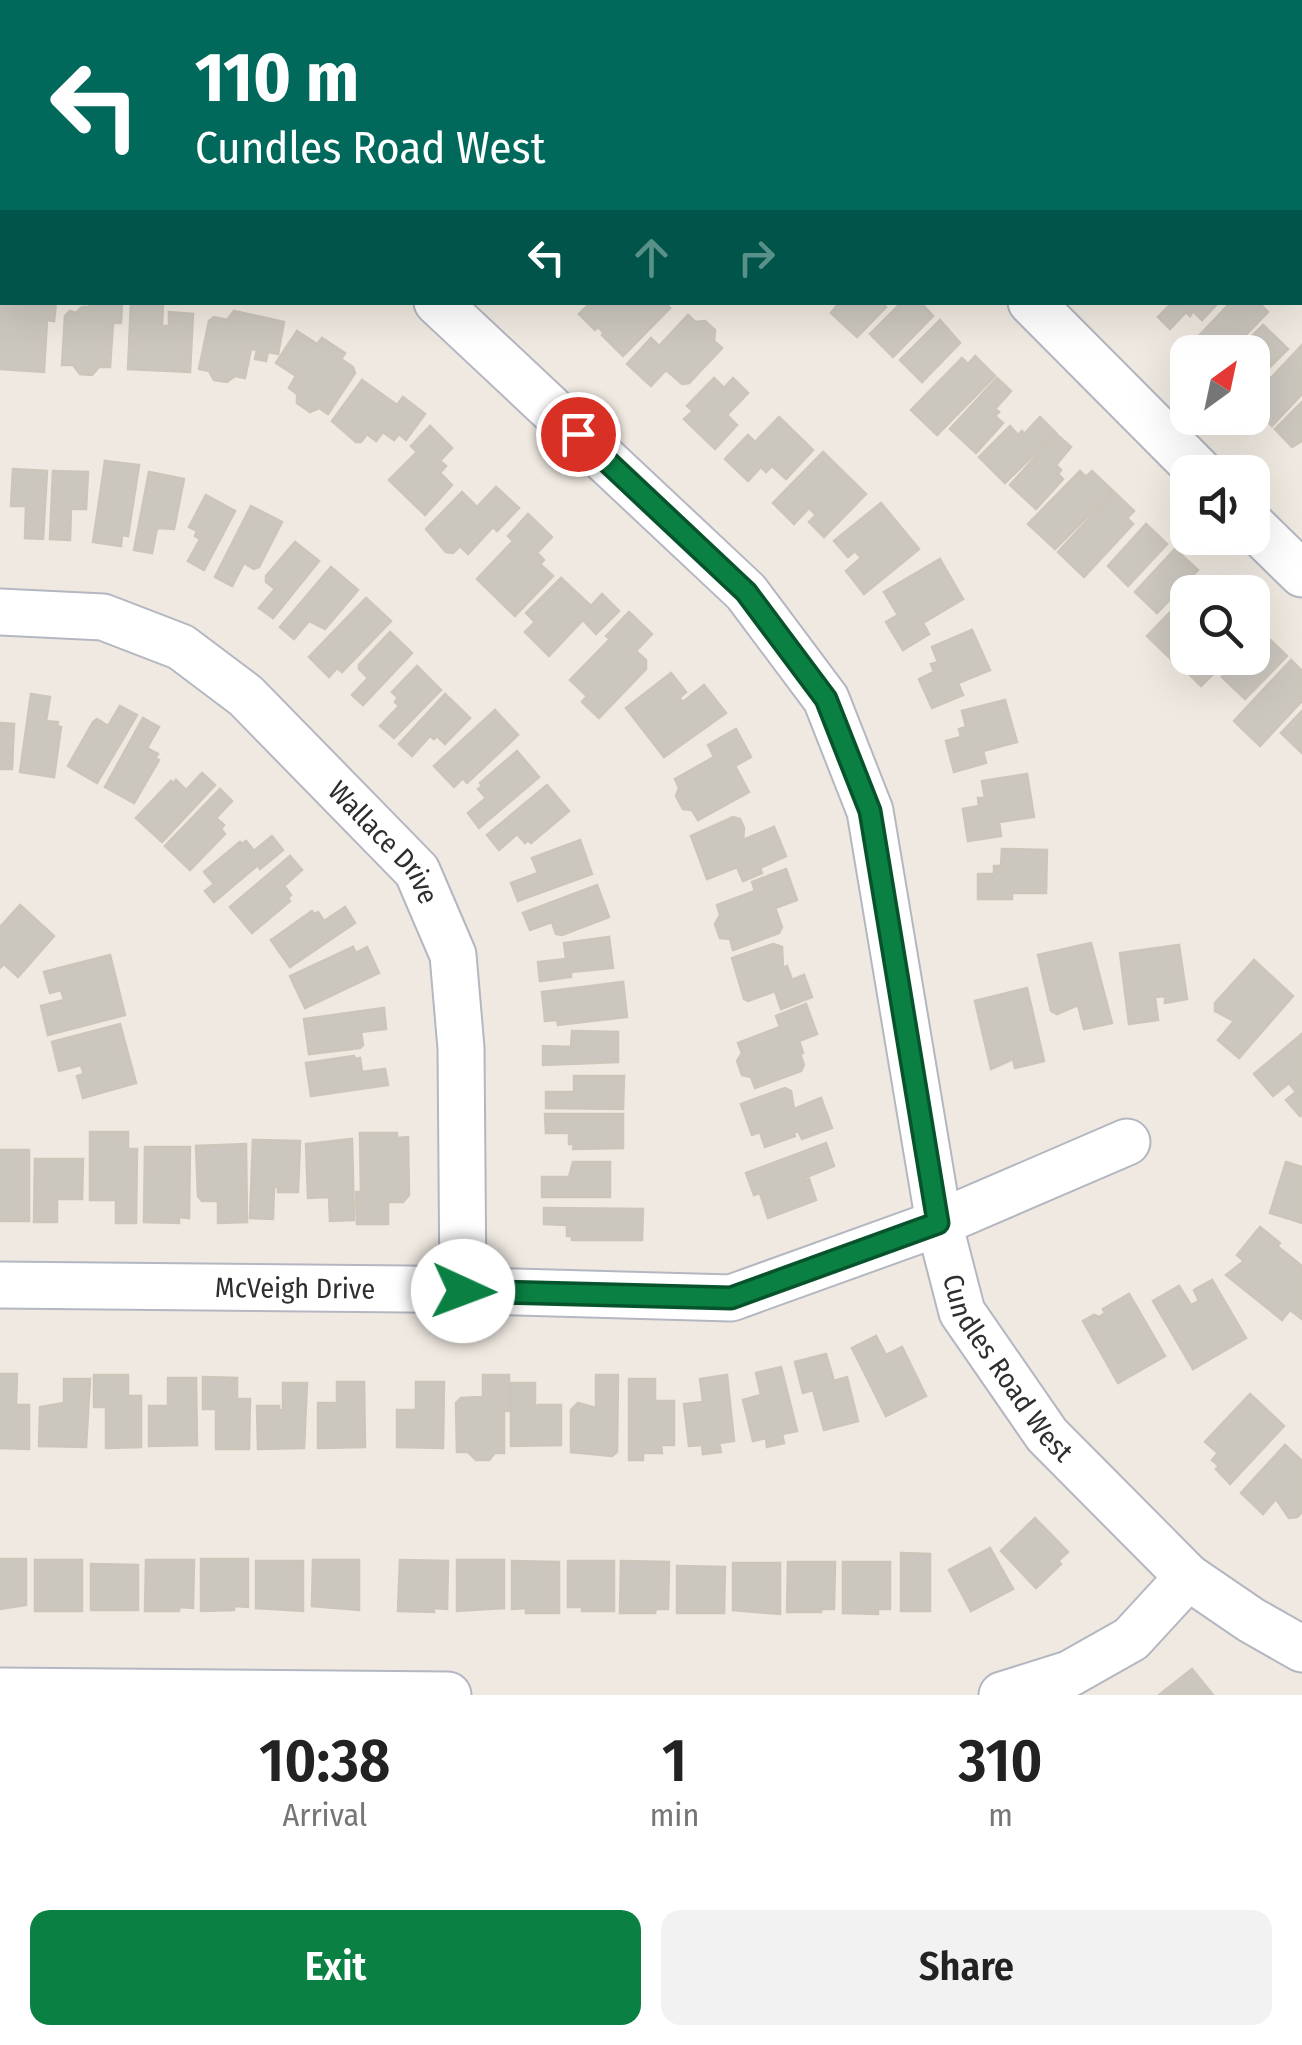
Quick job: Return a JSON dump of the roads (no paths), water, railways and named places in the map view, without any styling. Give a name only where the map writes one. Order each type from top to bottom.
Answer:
[{"type":"street","name":"Cundles Road West","points":[[440,305],[746,592],[826,699],[870,811],[938,1223],[962,1312],[1047,1435],[1188,1576],[1302,1650]]},
{"type":"street","points":[[1033,305],[1183,455]]},
{"type":"street","points":[[1270,543],[1302,574]]},
{"type":"street","name":"Wallace Drive","points":[[0,612],[103,617],[181,647],[246,696],[417,871],[453,955],[462,1048],[463,1291]]},
{"type":"street","name":"McVeigh Drive","points":[[0,1285],[731,1298],[938,1223],[1128,1142]]},
{"type":"street","points":[[1002,1695],[1069,1674],[1131,1639],[1188,1576]]},
{"type":"street","points":[[0,1691],[448,1695]]}]
